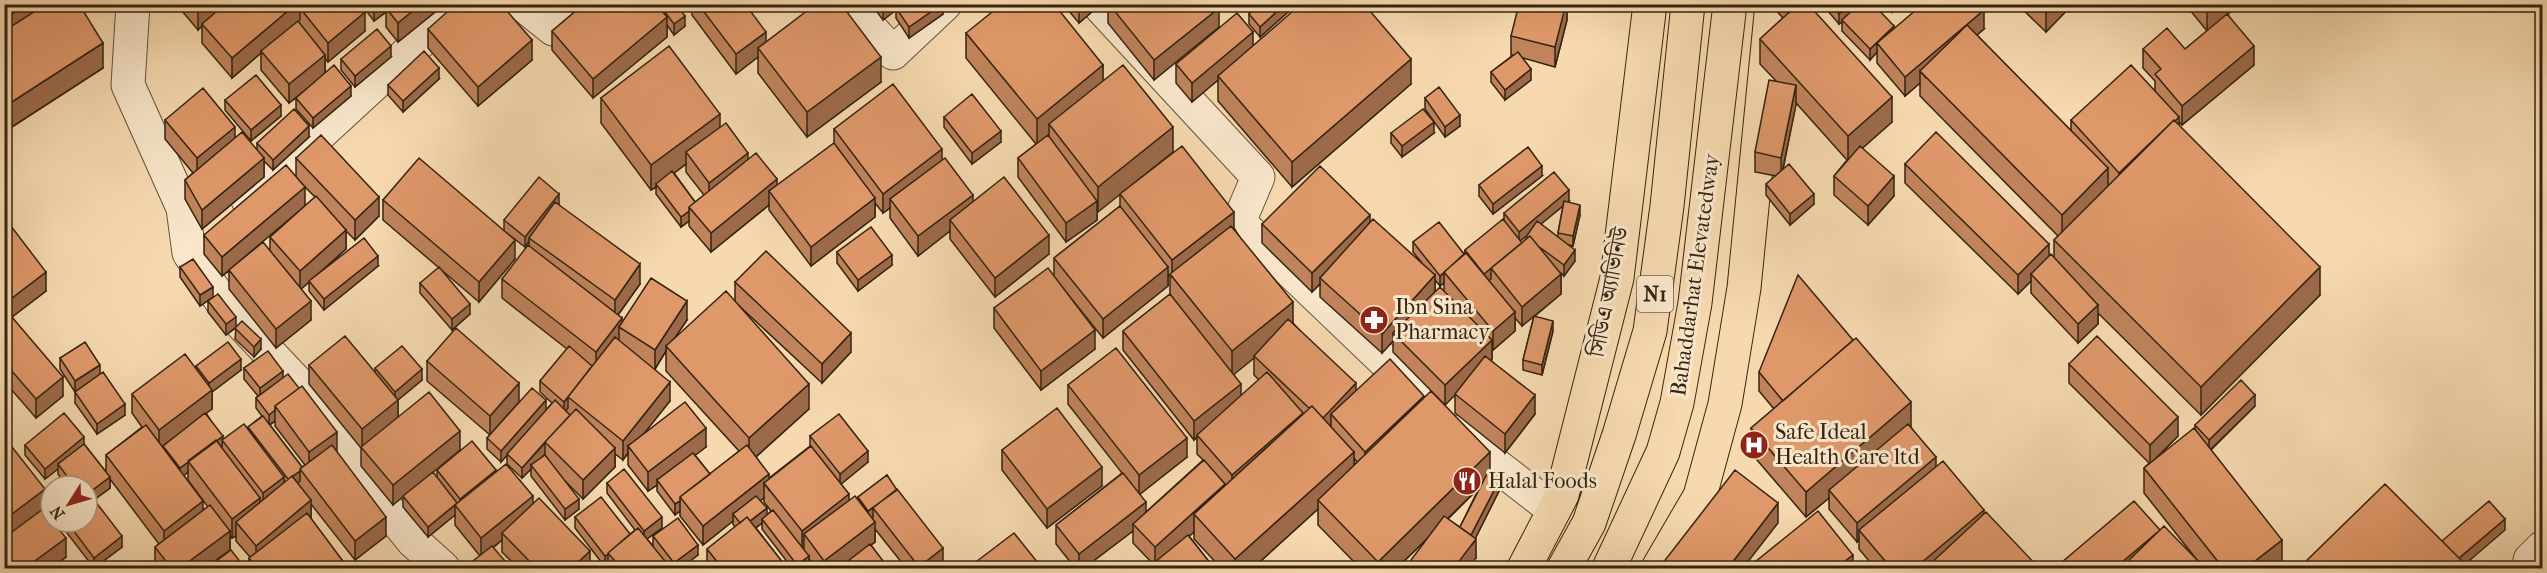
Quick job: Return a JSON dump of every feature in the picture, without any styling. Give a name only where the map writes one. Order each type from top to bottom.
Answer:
[{"type":"highway","name":"সিডিএ অ্যাভিনিউ","points":[[1524,568],[1562,495],[1617,278],[1650,4]]},
{"type":"highway","name":"Bahaddarhat Elevatedway","points":[[1563,568],[1589,523],[1619,435],[1650,331],[1667,206],[1688,4]]},
{"type":"highway","name":"Bahaddarhat Elevatedway","points":[[1609,568],[1663,452],[1679,393],[1695,303],[1730,4]]},
{"type":"highway","points":[[1658,568],[1700,496],[1725,404],[1744,288],[1772,4]]},
{"type":"street","points":[[133,4],[128,85],[183,208],[189,254],[224,305],[306,392],[365,482],[413,540],[443,568]]},
{"type":"street","points":[[189,254],[461,4]]},
{"type":"street","points":[[522,4],[553,29],[580,4]]},
{"type":"street","points":[[848,4],[893,53],[945,4]]},
{"type":"street","points":[[1098,4],[1258,177],[1239,222],[1479,452],[1554,510]]},
{"type":"street","points":[[2540,568],[2530,561],[2542,548]]},
{"type":"building","points":[[4,4],[28,4],[4,19]]},
{"type":"building","points":[[46,4],[79,4],[103,43],[4,107],[4,31]]},
{"type":"building","points":[[225,4],[296,4],[232,58],[202,24]]},
{"type":"building","points":[[305,4],[359,4],[365,12],[328,43],[300,8]]},
{"type":"building","points":[[391,4],[421,4],[398,23],[386,8]]},
{"type":"building","points":[[456,4],[501,4],[532,40],[478,87],[428,29]]},
{"type":"building","points":[[584,4],[656,4],[667,17],[593,79],[552,31]]},
{"type":"building","points":[[659,4],[676,4],[685,16],[674,24]]},
{"type":"building","points":[[698,4],[745,4],[766,32],[736,54]]},
{"type":"building","points":[[816,4],[841,4],[881,57],[807,112],[758,48]]},
{"type":"building","points":[[900,4],[942,4],[909,27],[896,8]]},
{"type":"building","points":[[1002,4],[1054,4],[1103,65],[1037,119],[966,33]]},
{"type":"building","points":[[1109,4],[1216,4],[1219,8],[1154,60]]},
{"type":"building","points":[[1259,4],[1285,4],[1260,27],[1249,14]]},
{"type":"building","points":[[1301,4],[1364,4],[1411,59],[1292,162],[1218,76]]},
{"type":"building","points":[[1519,4],[1566,4],[1555,47],[1511,36]]},
{"type":"building","points":[[1780,4],[1798,4],[1789,13]]},
{"type":"building","points":[[1798,4],[1808,4],[1892,97],[1848,136],[1760,39]]},
{"type":"building","points":[[1831,4],[1850,4],[1839,14]]},
{"type":"building","points":[[1859,4],[1873,4],[1894,26],[1870,49],[1842,20]]},
{"type":"building","points":[[1923,4],[1979,4],[1984,10],[1905,77],[1877,43]]},
{"type":"building","points":[[2037,4],[2055,4],[2046,13]]},
{"type":"building","points":[[1237,13],[1253,32],[1192,83],[1176,64]]},
{"type":"building","points":[[2227,14],[2254,46],[2182,106],[2155,74],[2161,69],[2143,49],[2167,28],[2185,49]]},
{"type":"building","points":[[298,21],[325,55],[289,84],[261,51]]},
{"type":"building","points":[[1967,25],[2108,168],[2062,215],[1920,71]]},
{"type":"building","points":[[377,29],[391,46],[355,76],[341,59]]},
{"type":"building","points":[[669,46],[720,114],[651,165],[601,98]]},
{"type":"building","points":[[424,51],[439,68],[403,101],[388,85]]},
{"type":"building","points":[[1518,52],[1531,69],[1505,90],[1491,72]]},
{"type":"building","points":[[334,65],[351,86],[313,118],[296,98]]},
{"type":"building","points":[[1123,65],[1173,127],[1098,187],[1049,124]]},
{"type":"building","points":[[2131,65],[2179,117],[2119,173],[2071,120]]},
{"type":"building","points":[[256,75],[281,105],[251,130],[225,100]]},
{"type":"building","points":[[1769,80],[1796,85],[1781,158],[1755,152]]},
{"type":"building","points":[[893,84],[942,149],[883,194],[834,129]]},
{"type":"building","points":[[1439,87],[1460,115],[1445,127],[1425,98]]},
{"type":"building","points":[[203,88],[235,127],[197,158],[165,120]]},
{"type":"building","points":[[972,94],[1001,131],[972,153],[944,117]]},
{"type":"building","points":[[294,109],[309,126],[273,160],[257,143]]},
{"type":"building","points":[[1423,109],[1434,122],[1402,146],[1391,133]]},
{"type":"building","points":[[2174,120],[2320,267],[2201,387],[2054,240]]},
{"type":"building","points":[[726,123],[748,153],[709,183],[686,152]]},
{"type":"building","points":[[242,132],[264,158],[202,210],[185,180]]},
{"type":"building","points":[[1936,132],[2049,244],[2018,275],[1905,164]]},
{"type":"building","points":[[321,135],[379,197],[355,220],[296,158]]},
{"type":"building","points":[[1048,135],[1097,201],[1066,223],[1018,158]]},
{"type":"building","points":[[834,143],[875,198],[811,247],[769,191]]},
{"type":"building","points":[[1182,146],[1234,212],[1172,260],[1120,194]]},
{"type":"building","points":[[1860,146],[1894,176],[1868,206],[1834,176]]},
{"type":"building","points":[[1528,147],[1542,166],[1493,204],[1479,185]]},
{"type":"building","points":[[756,153],[777,179],[711,233],[689,207]]},
{"type":"building","points":[[419,158],[515,240],[479,282],[383,200]]},
{"type":"building","points":[[945,158],[973,195],[918,236],[890,199]]},
{"type":"building","points":[[1789,164],[1814,194],[1790,214],[1766,184]]},
{"type":"building","points":[[286,165],[305,187],[222,257],[204,235]]},
{"type":"building","points":[[1320,166],[1370,215],[1312,273],[1262,224]]},
{"type":"building","points":[[672,171],[695,202],[681,217],[656,184]]},
{"type":"building","points":[[1554,172],[1569,190],[1519,232],[1504,213]]},
{"type":"building","points":[[539,177],[559,194],[525,237],[504,220]]},
{"type":"building","points":[[1004,177],[1049,235],[995,278],[950,220]]},
{"type":"building","points":[[316,196],[346,230],[300,271],[270,237]]},
{"type":"building","points":[[1564,201],[1580,205],[1573,236],[1558,233]]},
{"type":"building","points":[[555,202],[640,264],[615,300],[529,238]]},
{"type":"building","points":[[1120,206],[1168,267],[1103,319],[1054,258]]},
{"type":"building","points":[[4,217],[46,272],[8,301],[4,296]]},
{"type":"building","points":[[1373,219],[1435,275],[1382,334],[1320,278]]},
{"type":"building","points":[[1503,219],[1522,243],[1484,274],[1465,250]]},
{"type":"building","points":[[1537,221],[1575,250],[1564,265],[1538,246],[1530,236],[1526,237]]},
{"type":"building","points":[[1439,222],[1464,254],[1440,276],[1413,242]]},
{"type":"building","points":[[1231,226],[1293,302],[1232,351],[1170,274]]},
{"type":"building","points":[[871,227],[892,255],[858,280],[837,252]]},
{"type":"building","points":[[1530,236],[1561,274],[1522,307],[1491,268]]},
{"type":"building","points":[[364,238],[378,256],[324,299],[309,281]]},
{"type":"building","points":[[263,242],[311,301],[276,329],[229,270]]},
{"type":"building","points":[[528,245],[622,318],[596,352],[502,279]]},
{"type":"building","points":[[766,251],[851,333],[822,364],[735,282]]},
{"type":"building","points":[[1466,253],[1515,312],[1493,331],[1444,272]]},
{"type":"building","points":[[2051,254],[2098,305],[2078,324],[2031,274]]},
{"type":"building","points":[[193,259],[213,287],[200,295],[180,267]]},
{"type":"building","points":[[439,267],[470,304],[452,319],[420,283]]},
{"type":"building","points":[[1048,268],[1095,330],[1041,371],[994,308]]},
{"type":"building","points":[[1798,275],[1853,340],[1783,401],[1759,372]]},
{"type":"building","points":[[651,278],[687,301],[655,350],[619,327]]},
{"type":"building","points":[[1440,287],[1492,340],[1445,385],[1393,333]]},
{"type":"building","points":[[726,291],[809,384],[749,438],[666,346]]},
{"type":"building","points":[[218,294],[236,317],[226,324],[208,301]]},
{"type":"building","points":[[1170,294],[1241,384],[1194,421],[1123,331]]},
{"type":"building","points":[[11,316],[63,377],[36,399],[4,362],[4,322]]},
{"type":"building","points":[[1534,316],[1553,321],[1542,365],[1523,360]]},
{"type":"building","points":[[1288,319],[1356,383],[1323,418],[1312,406],[1309,408],[1254,356]]},
{"type":"building","points":[[242,321],[261,339],[254,347],[235,328]]},
{"type":"building","points":[[456,328],[519,383],[490,416],[427,361]]},
{"type":"building","points":[[345,336],[398,400],[362,429],[309,365]]},
{"type":"building","points":[[2097,336],[2178,417],[2150,445],[2069,364]]},
{"type":"building","points":[[615,337],[670,382],[623,441],[568,397]]},
{"type":"building","points":[[1856,338],[1911,402],[1806,492],[1751,428]]},
{"type":"building","points":[[85,342],[100,365],[75,381],[60,358]]},
{"type":"building","points":[[228,342],[241,359],[209,383],[196,366]]},
{"type":"building","points":[[402,346],[422,369],[395,392],[375,368]]},
{"type":"building","points":[[569,346],[592,366],[564,402],[540,381]]},
{"type":"building","points":[[1116,348],[1187,438],[1139,475],[1068,385]]},
{"type":"building","points":[[268,351],[283,371],[260,388],[244,368]]},
{"type":"building","points":[[185,354],[212,390],[159,430],[132,394]]},
{"type":"building","points":[[1485,356],[1535,395],[1505,434],[1455,394]]},
{"type":"building","points":[[1390,359],[1424,396],[1365,452],[1331,414]]},
{"type":"building","points":[[103,372],[125,404],[97,424],[75,392]]},
{"type":"building","points":[[1267,372],[1303,413],[1232,475],[1197,435]]},
{"type":"building","points":[[288,374],[299,388],[275,406],[275,410],[269,415],[256,398]]},
{"type":"building","points":[[2241,380],[2255,395],[2209,440],[2195,425]]},
{"type":"building","points":[[302,386],[337,432],[309,452],[275,406]]},
{"type":"building","points":[[532,388],[546,400],[501,451],[487,438]]},
{"type":"building","points":[[1431,391],[1490,452],[1378,562],[1318,500]]},
{"type":"building","points":[[429,392],[460,431],[393,485],[361,447]]},
{"type":"building","points":[[555,400],[570,415],[522,468],[507,454]]},
{"type":"building","points":[[685,402],[706,428],[648,472],[628,446]]},
{"type":"building","points":[[1312,406],[1354,452],[1235,559],[1194,514]]},
{"type":"building","points":[[1057,408],[1102,467],[1047,509],[1002,450]]},
{"type":"building","points":[[576,409],[615,448],[583,480],[545,442]]},
{"type":"building","points":[[64,413],[84,437],[45,469],[25,445]]},
{"type":"building","points":[[205,413],[223,436],[180,468],[163,446]]},
{"type":"building","points":[[839,414],[868,451],[840,474],[810,436]]},
{"type":"building","points":[[263,416],[302,467],[288,479],[248,427]]},
{"type":"building","points":[[244,424],[284,477],[263,493],[222,440]]},
{"type":"building","points":[[1908,424],[1936,457],[1857,523],[1829,490]]},
{"type":"building","points":[[146,425],[203,501],[164,531],[106,455]]},
{"type":"building","points":[[2194,428],[2282,540],[2246,568],[2223,568],[2144,468]]},
{"type":"building","points":[[216,440],[260,498],[232,519],[188,461]]},
{"type":"building","points":[[472,441],[496,470],[460,499],[437,470]]},
{"type":"building","points":[[84,444],[110,477],[99,485],[99,474],[65,474],[58,464]]},
{"type":"building","points":[[332,445],[386,517],[355,541],[300,469]]},
{"type":"building","points":[[747,445],[769,474],[703,526],[680,497]]},
{"type":"building","points":[[811,446],[849,494],[802,531],[764,483]]},
{"type":"building","points":[[12,447],[39,481],[39,494],[4,520],[4,452]]},
{"type":"building","points":[[693,453],[710,474],[680,497],[680,501],[675,504],[657,480]]},
{"type":"building","points":[[545,455],[579,499],[565,509],[531,465]]},
{"type":"building","points":[[1204,460],[1225,484],[1155,547],[1133,524]]},
{"type":"building","points":[[1943,461],[1984,510],[1915,568],[1891,568],[1859,530]]},
{"type":"building","points":[[506,464],[533,496],[481,538],[455,505]]},
{"type":"building","points":[[624,469],[662,517],[644,531],[607,483]]},
{"type":"building","points":[[1489,470],[1501,477],[1471,535],[1460,527]]},
{"type":"building","points":[[1735,470],[1778,503],[1728,568],[1659,568]]},
{"type":"building","points":[[433,472],[457,503],[428,527],[403,496]]},
{"type":"building","points":[[1123,473],[1146,502],[1079,554],[1056,525]]},
{"type":"building","points":[[887,475],[897,490],[868,511],[858,497]]},
{"type":"building","points":[[292,476],[311,500],[256,546],[236,522]]},
{"type":"building","points":[[2385,484],[2463,562],[2456,568],[2299,568]]},
{"type":"building","points":[[897,489],[943,548],[919,567],[873,508]]},
{"type":"building","points":[[756,496],[767,508],[750,521],[747,517],[740,523],[733,514]]},
{"type":"building","points":[[855,496],[875,522],[824,561],[804,534]]},
{"type":"building","points":[[601,497],[630,534],[605,556],[575,517]]},
{"type":"building","points":[[539,498],[590,551],[572,568],[536,568],[502,533]]},
{"type":"building","points":[[2134,501],[2160,530],[2115,568],[2055,568]]},
{"type":"building","points":[[2489,501],[2505,519],[2459,558],[2442,541]]},
{"type":"building","points":[[210,505],[230,531],[180,568],[171,568],[155,547]]},
{"type":"building","points":[[99,506],[122,536],[94,558],[76,534],[99,534]]},
{"type":"building","points":[[773,510],[809,556],[797,565],[762,519]]},
{"type":"building","points":[[1818,511],[1853,555],[1836,568],[1752,568],[1750,566]]},
{"type":"building","points":[[39,512],[39,534],[63,534],[66,538],[25,568],[12,568],[4,559],[4,538]]},
{"type":"building","points":[[1986,512],[2039,568],[1926,568]]},
{"type":"building","points":[[307,513],[348,568],[257,568],[249,558]]},
{"type":"building","points":[[1444,516],[1476,539],[1454,568],[1405,568]]},
{"type":"building","points":[[747,517],[787,568],[722,568],[707,549]]},
{"type":"building","points":[[678,518],[698,545],[674,563],[653,536]]},
{"type":"building","points":[[2164,526],[2205,568],[2121,568]]},
{"type":"building","points":[[638,528],[669,566],[666,568],[621,568],[608,553]]},
{"type":"building","points":[[1014,533],[1042,568],[968,568]]},
{"type":"building","points":[[1188,535],[1214,568],[1160,568],[1155,562]]},
{"type":"building","points":[[870,544],[887,566],[883,568],[839,568]]},
{"type":"building","points":[[492,546],[511,568],[464,568]]},
{"type":"building","points":[[231,550],[245,568],[207,568]]},
{"type":"building","points":[[141,563],[146,568],[133,568]]},
{"type":"place","name":"Ibn Sina Pharmacy","points":[[1374,320]]},
{"type":"place","name":"Safe Ideal Health Care ltd","points":[[1754,445]]},
{"type":"place","name":"Halal Foods","points":[[1467,481]]}]
